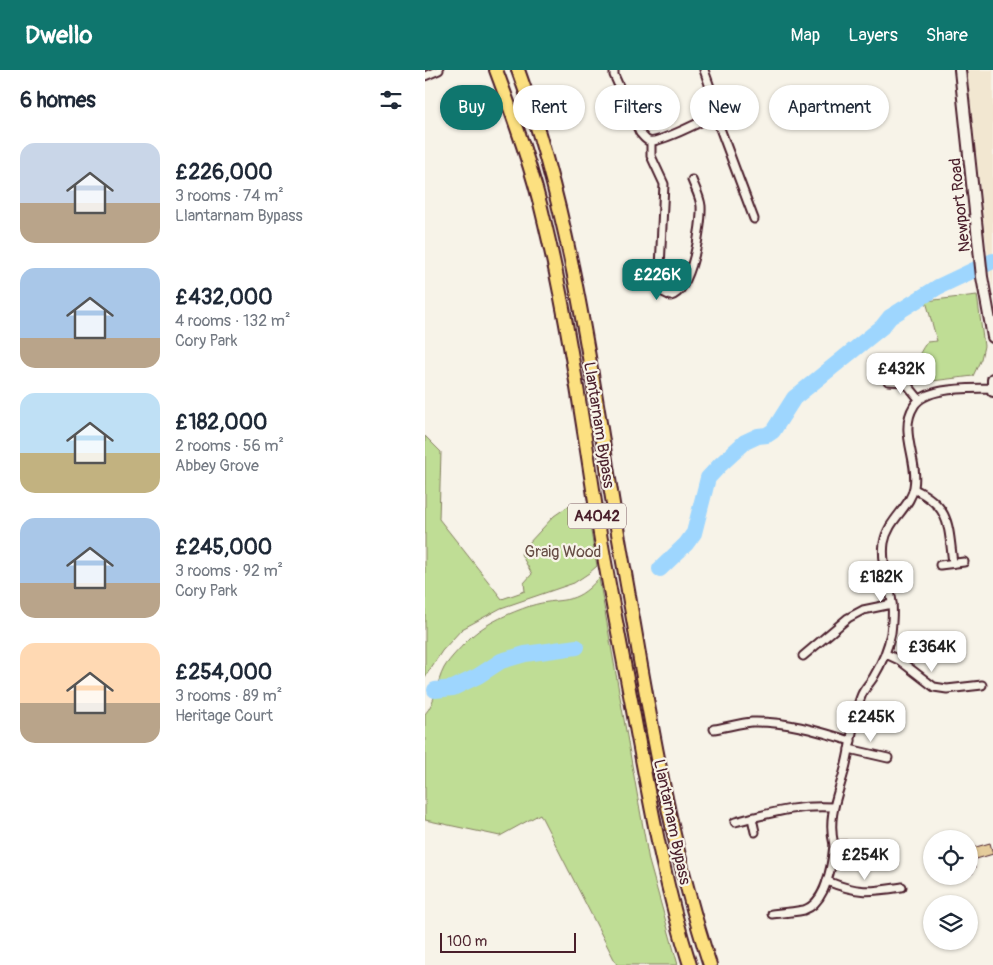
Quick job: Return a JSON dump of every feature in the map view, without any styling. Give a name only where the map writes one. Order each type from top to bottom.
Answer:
[{"type":"highway","name":"Llantarnam Bypass","points":[[496,70],[522,140],[559,286],[583,418],[599,530],[650,805],[679,933],[690,965]]},
{"type":"highway","name":"Llantarnam Bypass","points":[[518,70],[537,124],[563,218],[595,390],[609,480],[666,801],[681,865],[710,965]]},
{"type":"street","points":[[425,76],[439,70]]},
{"type":"street","points":[[614,70],[614,75],[640,133],[647,141],[651,142],[662,139],[690,126]]},
{"type":"street","points":[[704,70],[709,85]]},
{"type":"street","name":"Newport Road","points":[[961,70],[982,277],[993,336]]},
{"type":"street","points":[[721,130],[754,219]]},
{"type":"street","points":[[651,142],[651,156],[664,184],[660,268],[663,292],[671,296],[676,295],[681,289],[690,271],[698,244],[701,204],[692,180]]},
{"type":"street","points":[[888,381],[905,382],[919,399]]},
{"type":"street","points":[[772,914],[805,910],[815,903],[827,881],[834,845],[830,831],[833,807],[847,761],[856,708],[886,654],[891,630],[892,604],[883,556],[884,543],[887,530],[894,518],[907,503],[914,488],[915,468],[907,431],[913,408],[919,399],[933,392],[993,386]]},
{"type":"street","points":[[914,488],[929,496],[939,506],[946,519],[953,563]]},
{"type":"street","points":[[940,565],[964,562]]},
{"type":"street","points":[[803,656],[848,618],[863,610],[892,604]]},
{"type":"street","points":[[886,654],[899,660],[934,687],[947,690],[982,685]]},
{"type":"street","points":[[714,729],[751,722],[774,722],[819,731],[851,741]]},
{"type":"street","points":[[849,749],[888,758]]},
{"type":"street","points":[[735,822],[794,807],[833,807]]},
{"type":"street","points":[[752,818],[755,832]]},
{"type":"street","points":[[834,845],[872,844]]},
{"type":"street","points":[[827,881],[843,888],[860,892],[902,887]]},
{"type":"shaded area","points":[[967,70],[993,70],[993,289],[985,235]]},
{"type":"green space","points":[[977,295],[984,346],[981,359],[973,376],[916,383],[918,357],[927,342],[937,341],[926,301]]},
{"type":"green space","name":"Graig Wood","points":[[425,436],[441,452],[439,519],[502,599],[525,591],[524,583],[532,574],[521,554],[554,516],[567,507],[586,503],[597,566],[574,583],[501,608],[462,629],[442,651],[425,677]]},
{"type":"green space","points":[[599,578],[649,861],[678,965],[617,965],[540,814],[500,836],[425,820],[425,714],[429,709],[446,664],[472,636],[492,622],[530,606],[567,600],[582,594]]},
{"type":"building","points":[[990,843],[993,854],[978,858],[978,846]]},
{"type":"waterway","points":[[660,569],[686,544],[694,533],[708,478],[720,465],[745,442],[758,436],[767,435],[773,431],[794,398],[882,327],[890,317],[938,287],[993,261]]},
{"type":"waterway","points":[[435,690],[453,688],[478,676],[501,661],[525,654],[577,647]]}]
